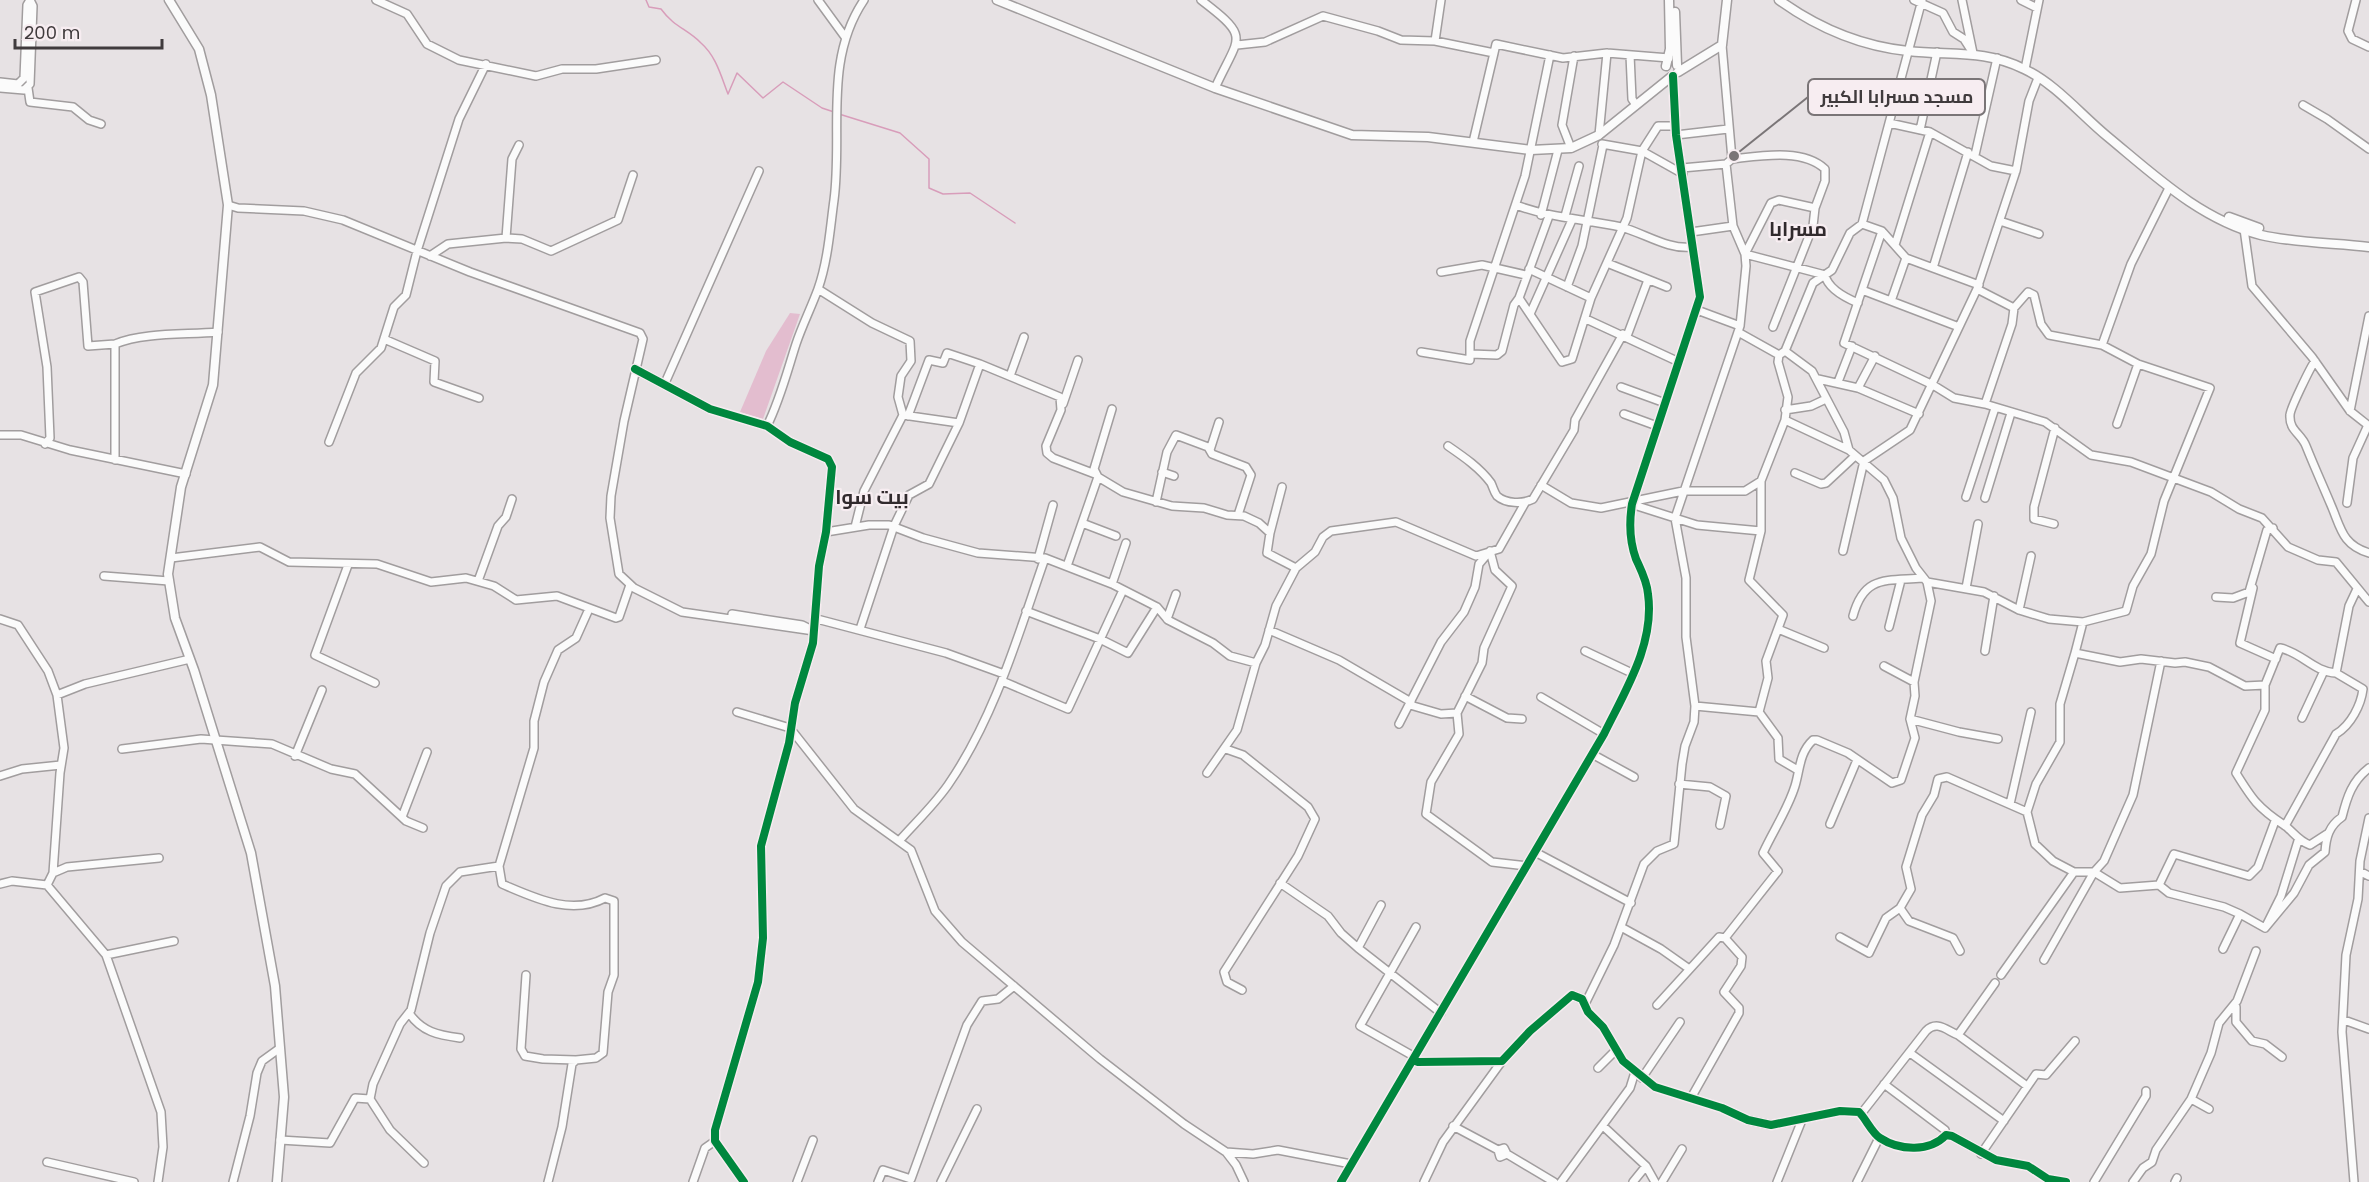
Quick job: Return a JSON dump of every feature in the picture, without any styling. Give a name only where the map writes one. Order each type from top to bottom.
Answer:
[{"type":"main road","points":[[169,0],[199,49],[211,95],[228,205],[213,385],[186,474],[169,581],[175,618],[251,853],[275,986],[284,1097],[277,1182]]},
{"type":"main road","points":[[997,0],[1215,88],[1338,133],[1473,142],[1531,150],[1571,148],[1596,136],[1675,73],[1722,45],[1727,0]]},
{"type":"main road","points":[[1673,0],[1675,73]]},
{"type":"main road","points":[[1673,0],[1665,73],[1675,73]]},
{"type":"main road","points":[[1779,0],[1826,30],[1863,42],[1908,51],[1973,53],[1997,58],[2025,69],[2068,102],[2169,188],[2210,214],[2244,230],[2262,235],[2369,247]]},
{"type":"main road","points":[[2068,102],[2079,107],[2189,196],[2214,210],[2268,231],[2369,242]]},
{"type":"street","points":[[0,82],[18,84],[24,78],[27,5],[30,0]]},
{"type":"street","points":[[30,0],[33,6],[28,88],[30,102],[73,107],[89,120],[101,124]]},
{"type":"street","points":[[376,0],[407,14],[427,44],[459,60],[536,76],[562,69],[596,69],[656,60]]},
{"type":"street","points":[[818,0],[845,37]]},
{"type":"street","points":[[768,426],[818,289],[835,197],[837,91],[845,37],[864,0]]},
{"type":"street","points":[[1201,0],[1233,25],[1237,45],[1215,88]]},
{"type":"street","points":[[1435,41],[1441,0]]},
{"type":"street","points":[[1962,0],[1973,53]]},
{"type":"street","points":[[2021,0],[2037,8]]},
{"type":"street","points":[[2025,69],[2039,0]]},
{"type":"street","points":[[2356,0],[2348,31],[2352,39],[2369,47]]},
{"type":"street","points":[[1759,712],[1768,678],[1766,661],[1783,615],[1749,580],[1748,576],[1761,531],[1761,480],[1785,420],[1788,397],[1778,362],[1813,283],[1832,270],[1850,233],[1862,224],[1919,1],[1943,13],[1953,32],[1964,39],[1973,53]]},
{"type":"street","points":[[1237,45],[1265,42],[1323,16],[1378,31],[1401,40],[1435,41],[1494,53]]},
{"type":"street","points":[[1473,142],[1496,44],[1563,58],[1607,53],[1667,62]]},
{"type":"street","points":[[1585,1004],[1621,927],[1644,864],[1657,851],[1674,844],[1677,835],[1679,784],[1685,746],[1694,722],[1695,706],[1686,637],[1686,578],[1675,518],[1739,329],[1746,266],[1745,254],[1733,226],[1722,45]]},
{"type":"street","points":[[1920,130],[1937,52]]},
{"type":"street","points":[[1607,53],[1596,136],[1603,145],[1642,151],[1682,171],[1729,161],[1776,155],[1818,162],[1826,169],[1825,181],[1815,207],[1813,226],[1773,327]]},
{"type":"street","points":[[1421,352],[1467,362],[1471,354],[1470,341],[1516,205],[1531,150],[1550,55]]},
{"type":"street","points":[[1630,55],[1632,99],[1636,105]]},
{"type":"street","points":[[1571,148],[1562,125],[1574,56]]},
{"type":"street","points":[[1933,268],[1971,153],[1997,58]]},
{"type":"street","points":[[329,442],[356,373],[381,348],[394,307],[406,295],[417,251],[459,119],[486,64]]},
{"type":"street","points":[[1341,1182],[1604,734],[1634,674],[1645,642],[1649,594],[1632,542],[1629,523],[1632,504],[1696,310],[1700,284],[1692,247],[1676,135],[1675,73]]},
{"type":"street","points":[[1843,551],[1864,461],[1910,430],[1934,385],[1978,287],[2016,171],[2029,101],[2038,78]]},
{"type":"street","points":[[0,88],[28,88]]},
{"type":"street","points":[[2303,105],[2327,118],[2369,149]]},
{"type":"street","points":[[1889,123],[1930,132],[1991,166],[2016,171]]},
{"type":"street","points":[[1519,298],[1562,362],[1572,359],[1591,298],[1627,218],[1642,151],[1658,126],[1675,126]]},
{"type":"street","points":[[1676,135],[1728,129]]},
{"type":"street","points":[[1895,245],[1930,132]]},
{"type":"street","points":[[506,238],[512,159],[519,145]]},
{"type":"street","points":[[1567,287],[1588,222],[1603,145]]},
{"type":"street","points":[[1471,354],[1497,355],[1502,351],[1514,305],[1519,298],[1545,215],[1558,150]]},
{"type":"street","points":[[1530,314],[1547,278],[1568,218],[1579,166]]},
{"type":"street","points":[[666,383],[759,171]]},
{"type":"street","points":[[430,256],[448,244],[506,238],[522,239],[551,251],[612,225],[618,220],[633,175]]},
{"type":"street","points":[[2102,345],[2131,264],[2169,188]]},
{"type":"street","points":[[1745,254],[1771,203],[1779,200],[1815,207]]},
{"type":"street","points":[[228,205],[238,208],[323,214],[640,333],[643,339],[635,369],[610,507],[617,568],[621,578],[676,609],[700,613],[718,611],[802,625],[814,631]]},
{"type":"street","points":[[1516,205],[1545,215],[1622,227],[1682,249],[1692,247]]},
{"type":"street","points":[[2000,220],[2039,234]]},
{"type":"street","points":[[1862,224],[1882,231],[1906,258],[1978,287],[2014,308]]},
{"type":"street","points":[[1690,232],[1733,226]]},
{"type":"street","points":[[2244,230],[2252,286],[2315,361],[2350,411],[2369,425],[2353,458],[2347,503]]},
{"type":"street","points":[[1882,231],[1844,343],[1934,385],[1954,398],[1985,404],[2045,422],[2091,454],[2131,462],[2151,471],[2175,476],[2211,492],[2239,509],[2262,518],[2288,547],[2318,560],[2336,562],[2369,602]]},
{"type":"street","points":[[1745,254],[1825,275],[1836,290],[1858,303]]},
{"type":"street","points":[[1891,301],[1906,258]]},
{"type":"street","points":[[1606,263],[1667,287]]},
{"type":"street","points":[[1441,272],[1469,266],[1495,266],[1547,278],[1591,298]]},
{"type":"street","points":[[45,444],[50,438],[47,367],[35,292],[79,278],[83,282],[88,346],[115,344],[153,335],[218,332]]},
{"type":"street","points":[[1448,446],[1468,460],[1490,482],[1498,496],[1510,502],[1525,503],[1533,499],[1574,430],[1575,420],[1625,335],[1648,280]]},
{"type":"street","points":[[818,289],[872,323],[910,341],[910,361],[901,376],[898,397],[905,415]]},
{"type":"street","points":[[1862,290],[1959,327]]},
{"type":"street","points":[[1853,616],[1867,587],[1874,583],[1901,580],[1925,580],[1966,588],[1994,596],[2019,610],[2049,619],[2083,622],[2126,611],[2133,586],[2151,554],[2164,501],[2210,388],[2138,364],[2102,345],[2049,335],[2041,324],[2035,296],[2028,292],[2014,308],[2012,324],[1985,404]]},
{"type":"street","points":[[1696,310],[1739,329],[1812,370],[1844,432],[1852,453]]},
{"type":"street","points":[[2350,411],[2369,316]]},
{"type":"street","points":[[1586,319],[1625,335],[1679,362]]},
{"type":"street","points":[[1010,376],[1024,337]]},
{"type":"street","points":[[384,339],[435,361],[434,382],[479,398]]},
{"type":"street","points":[[115,344],[116,460]]},
{"type":"street","points":[[1838,382],[1852,346]]},
{"type":"street","points":[[855,527],[864,491],[905,415],[929,360],[943,363],[947,353],[1056,395],[1062,404]]},
{"type":"street","points":[[1858,388],[1875,356]]},
{"type":"street","points":[[1078,360],[1046,446],[1047,453],[1096,476],[1123,492],[1156,502],[1238,515],[1259,523],[1270,533]]},
{"type":"street","points":[[2315,361],[2306,372],[2304,386],[2289,413],[2292,429],[2305,442],[2338,528],[2355,549],[2369,553]]},
{"type":"street","points":[[860,629],[894,526],[909,495],[929,484],[959,423],[980,364]]},
{"type":"street","points":[[2117,424],[2138,364]]},
{"type":"street","points":[[635,369],[666,383],[718,413],[768,426],[790,442],[820,454],[831,462],[832,478],[819,573],[817,619],[812,649],[795,704],[760,846],[764,939],[758,982],[715,1130],[715,1141],[744,1182]]},
{"type":"street","points":[[1818,379],[1858,388],[1919,414]]},
{"type":"street","points":[[1621,387],[1665,403]]},
{"type":"street","points":[[1785,410],[1811,406],[1826,399]]},
{"type":"street","points":[[1966,497],[1995,408]]},
{"type":"street","points":[[1067,566],[1096,476],[1094,468],[1112,409]]},
{"type":"street","points":[[1985,498],[2011,413]]},
{"type":"street","points":[[1624,414],[1658,426]]},
{"type":"street","points":[[905,415],[959,423]]},
{"type":"street","points":[[1725,938],[1778,871],[1763,854],[1796,785],[1796,769],[1807,745],[1813,740],[1848,753],[1892,783],[1901,780],[1915,738],[1910,718],[1915,696],[1914,682],[1931,601],[1925,580],[1901,538],[1893,498],[1884,480],[1852,453],[1785,420]]},
{"type":"street","points":[[1210,450],[1220,422]]},
{"type":"street","points":[[2054,524],[2034,519],[2034,507],[2055,428]]},
{"type":"street","points":[[0,435],[21,435],[45,444],[186,474]]},
{"type":"street","points":[[1156,502],[1167,452],[1176,435],[1208,447],[1212,454],[1246,467],[1251,476],[1238,515]]},
{"type":"street","points":[[1795,473],[1821,484],[1826,483],[1852,453]]},
{"type":"street","points":[[1162,472],[1174,476]]},
{"type":"street","points":[[1541,485],[1571,503],[1585,508],[1632,504],[1683,491],[1744,491],[1761,480]]},
{"type":"street","points":[[1282,487],[1267,553],[1296,568]]},
{"type":"street","points":[[478,581],[498,526],[506,517],[512,499]]},
{"type":"street","points":[[1207,773],[1226,750],[1237,730],[1256,663],[1276,606],[1296,568],[1315,552],[1323,537],[1331,531],[1396,522],[1476,556],[1499,549],[1525,503]]},
{"type":"street","points":[[1632,504],[1697,525],[1761,531]]},
{"type":"street","points":[[900,840],[924,815],[951,779],[1003,677],[1042,559],[1053,505]]},
{"type":"street","points":[[1082,523],[1116,536]]},
{"type":"street","points":[[1966,588],[1978,524]]},
{"type":"street","points":[[826,532],[855,527],[894,526],[923,538],[978,553],[1042,559],[1067,566],[1112,584],[1157,607],[1167,619],[1213,643],[1230,656],[1256,663]]},
{"type":"street","points":[[2273,528],[2267,530],[2262,541],[2240,643],[2276,659]]},
{"type":"street","points":[[1112,584],[1126,543]]},
{"type":"street","points":[[171,558],[261,547],[289,562],[391,567],[425,581],[458,577],[494,586],[516,600],[557,596],[589,609],[619,617],[630,585]]},
{"type":"street","points":[[1490,551],[1495,570],[1512,586],[1484,648],[1482,663],[1457,713],[1459,734],[1431,782],[1426,814],[1492,862],[1527,866]]},
{"type":"street","points":[[1399,724],[1441,642],[1464,612],[1475,587],[1479,564],[1490,551]]},
{"type":"street","points":[[2019,610],[2031,556]]},
{"type":"street","points":[[348,565],[315,655],[375,683]]},
{"type":"street","points":[[104,576],[169,581]]},
{"type":"street","points":[[1889,627],[1901,580]]},
{"type":"street","points":[[2216,597],[2233,598],[2249,592],[2253,585]]},
{"type":"street","points":[[2336,674],[2349,606],[2357,589]]},
{"type":"street","points":[[817,619],[946,653],[1003,677],[1068,709],[1123,590]]},
{"type":"street","points":[[1167,619],[1176,594]]},
{"type":"street","points":[[1985,651],[1994,596]]},
{"type":"street","points":[[1026,611],[1100,639],[1128,653],[1157,607]]},
{"type":"street","points":[[526,975],[521,1049],[525,1056],[576,1060],[596,1058],[603,1053],[608,992],[614,975],[614,901],[605,898],[592,905],[568,906],[546,903],[502,884],[499,866],[534,748],[534,721],[544,682],[558,650],[576,638],[589,609]]},
{"type":"street","points":[[0,619],[18,625],[48,671],[57,695],[64,747],[53,873],[47,885]]},
{"type":"street","points":[[2083,622],[2060,704],[2060,742],[2036,784],[2026,812],[2035,844],[2054,861],[2074,872],[2094,872],[2120,888],[2159,885],[2169,893],[2224,907],[2265,928]]},
{"type":"street","points":[[1778,629],[1824,648]]},
{"type":"street","points":[[1269,630],[1297,644],[1340,660],[1411,703],[1441,714],[1457,713]]},
{"type":"street","points":[[2285,826],[2336,734],[2344,729],[2361,702],[2362,689],[2336,674],[2323,673],[2293,651],[2280,648],[2265,685],[2265,710],[2236,773],[2260,807],[2275,821],[2285,826],[2298,841],[2310,845],[2327,834],[2342,817],[2347,797],[2358,777],[2369,768]]},
{"type":"street","points":[[1585,651],[1634,674]]},
{"type":"street","points":[[2075,653],[2121,662],[2185,662],[2209,667],[2245,686],[2265,685]]},
{"type":"street","points":[[57,695],[85,684],[190,659]]},
{"type":"street","points":[[2044,960],[2094,872],[2104,861],[2133,795],[2161,661]]},
{"type":"street","points":[[1884,666],[1914,682]]},
{"type":"street","points":[[2302,718],[2323,673]]},
{"type":"street","points":[[295,756],[322,690]]},
{"type":"street","points":[[1465,696],[1507,718],[1522,718]]},
{"type":"street","points":[[1540,697],[1604,734]]},
{"type":"street","points":[[1695,706],[1759,712],[1778,738],[1779,759],[1796,769]]},
{"type":"street","points":[[737,712],[790,728],[854,809],[900,840],[915,859],[935,911],[967,947],[1100,1059],[1184,1124],[1226,1152],[1236,1165],[1244,1182]]},
{"type":"street","points":[[2010,804],[2031,712]]},
{"type":"street","points":[[1910,718],[1959,732],[1998,739]]},
{"type":"street","points":[[122,749],[201,740],[272,744],[295,756],[331,769],[355,774],[402,817],[423,828]]},
{"type":"street","points":[[1226,750],[1244,754],[1308,807],[1315,819],[1298,856],[1224,972],[1227,982],[1242,990]]},
{"type":"street","points":[[402,817],[427,752]]},
{"type":"street","points":[[1592,754],[1634,777]]},
{"type":"street","points":[[1830,824],[1857,760]]},
{"type":"street","points":[[0,776],[22,769],[61,765]]},
{"type":"street","points":[[1840,937],[1869,953],[1886,918],[1900,908],[1911,889],[1906,867],[1922,815],[1934,795],[1938,779],[1947,777],[1965,783],[2026,812]]},
{"type":"street","points":[[1679,784],[1710,787],[1726,796],[1720,825]]},
{"type":"street","points":[[2354,1182],[2352,1123],[2342,1032],[2346,955],[2358,899],[2369,818]]},
{"type":"street","points":[[2159,885],[2174,854],[2249,876],[2258,867],[2275,821]]},
{"type":"street","points":[[2265,928],[2294,893],[2309,865],[2325,852],[2327,834]]},
{"type":"street","points":[[2265,928],[2281,896],[2298,841]]},
{"type":"street","points":[[1535,852],[1631,903]]},
{"type":"street","points":[[53,873],[66,867],[159,858]]},
{"type":"street","points":[[424,1163],[390,1130],[370,1099],[395,1034],[409,1013],[430,933],[446,886],[460,872],[499,866]]},
{"type":"street","points":[[2001,975],[2074,872]]},
{"type":"street","points":[[2361,872],[2369,876]]},
{"type":"street","points":[[0,884],[12,882],[47,885],[106,955],[161,1112],[163,1147],[158,1182]]},
{"type":"street","points":[[1280,883],[1328,916],[1341,933],[1358,948],[1441,1013]]},
{"type":"street","points":[[1358,948],[1381,905]]},
{"type":"street","points":[[1900,908],[1909,921],[1953,938],[1960,951]]},
{"type":"street","points":[[2223,949],[2240,914]]},
{"type":"street","points":[[1416,927],[1360,1026],[1418,1062],[1503,1061]]},
{"type":"street","points":[[1621,927],[1662,949],[1688,968]]},
{"type":"street","points":[[1657,1005],[1688,968],[1719,937],[1725,938],[1742,957],[1741,966],[1724,992],[1739,1008],[1739,1013],[1691,1098]]},
{"type":"street","points":[[106,955],[174,941]]},
{"type":"street","points":[[2256,951],[2237,1001],[2236,1022],[2252,1041],[2265,1044],[2282,1057]]},
{"type":"street","points":[[1958,1035],[1995,983]]},
{"type":"street","points":[[878,1182],[883,1170],[911,1179],[967,1025],[982,1001],[998,999],[1014,986]]},
{"type":"street","points":[[1424,1182],[1453,1126],[1503,1061],[1530,1031],[1572,996],[1577,995],[1593,1019],[1603,1027],[1615,1052],[1635,1072],[1655,1087],[1748,1120],[1772,1125],[1840,1111],[1861,1114],[1879,1138],[1923,1148],[1937,1144],[1946,1135]]},
{"type":"street","points":[[2133,1182],[2143,1168],[2152,1162],[2161,1143],[2191,1099],[2211,1053],[2219,1023],[2237,1001]]},
{"type":"street","points":[[409,1013],[419,1027],[439,1035],[460,1038]]},
{"type":"street","points":[[2344,1020],[2369,1029]]},
{"type":"street","points":[[1642,1078],[1680,1022]]},
{"type":"street","points":[[1861,1114],[1932,1025],[1938,1025],[1958,1035],[2027,1086]]},
{"type":"street","points":[[1981,1154],[2036,1074],[2046,1075],[2075,1041]]},
{"type":"street","points":[[233,1182],[250,1116],[257,1073],[262,1061],[280,1048]]},
{"type":"street","points":[[1598,1068],[1615,1052]]},
{"type":"street","points":[[1910,1053],[2004,1121]]},
{"type":"street","points":[[548,1182],[562,1127],[572,1064],[576,1060]]},
{"type":"street","points":[[1561,1182],[1630,1088],[1635,1072]]},
{"type":"street","points":[[1884,1084],[1945,1130],[1946,1135],[1981,1154],[1996,1160],[2028,1166],[2048,1179],[2066,1182]]},
{"type":"street","points":[[2094,1182],[2146,1091]]},
{"type":"street","points":[[280,1140],[330,1143],[356,1098],[370,1099]]},
{"type":"street","points":[[2191,1099],[2209,1109]]},
{"type":"street","points":[[941,1182],[977,1109]]},
{"type":"street","points":[[1777,1182],[1802,1120]]},
{"type":"street","points":[[1453,1126],[1498,1150],[1500,1157],[1507,1155],[1554,1182]]},
{"type":"street","points":[[1603,1126],[1646,1166],[1655,1182]]},
{"type":"street","points":[[1857,1182],[1879,1138]]},
{"type":"street","points":[[797,1182],[813,1140]]},
{"type":"street","points":[[693,1182],[705,1148],[715,1141]]},
{"type":"street","points":[[1662,1182],[1682,1149]]},
{"type":"street","points":[[1226,1152],[1253,1154],[1278,1150],[1351,1164]]},
{"type":"street","points":[[47,1162],[134,1182]]},
{"type":"street","points":[[1633,1182],[1646,1166]]},
{"type":"shaded area","points":[[790,313],[800,314],[763,419],[740,412],[766,351]]},
{"type":"waterway","points":[[646,0],[649,7],[661,9],[706,48],[718,67],[728,94],[737,73],[763,98],[783,82],[822,108],[834,112]]},
{"type":"waterway","points":[[839,114],[900,133],[929,159],[929,188],[943,194],[970,193],[1015,223]]},
{"type":"cycle path","points":[[1341,1182],[1604,734],[1629,684],[1643,649],[1649,613],[1648,594],[1632,545],[1630,525],[1632,504],[1700,297],[1676,135],[1673,76]]},
{"type":"cycle path","points":[[635,369],[710,409],[767,426],[790,442],[828,459],[832,467],[826,532],[819,566],[813,643],[795,703],[789,743],[761,846],[763,938],[758,982],[715,1130],[715,1141],[744,1182]]},
{"type":"cycle path","points":[[1413,1060],[1418,1062],[1502,1061],[1530,1031],[1572,995],[1582,999],[1588,1012],[1603,1027],[1623,1061],[1655,1087],[1722,1108],[1748,1120],[1771,1125],[1840,1111],[1859,1112],[1877,1136],[1896,1145],[1923,1147],[1939,1141],[1946,1135],[1952,1136],[1996,1160],[2028,1166],[2048,1179],[2066,1182]]},
{"type":"place","name":"مسجد مسرابا الكبير","points":[[1734,156]]},
{"type":"district","name":"مسرابا","points":[[1798,229]]},
{"type":"district","name":"بيت سوا","points":[[872,497]]}]
